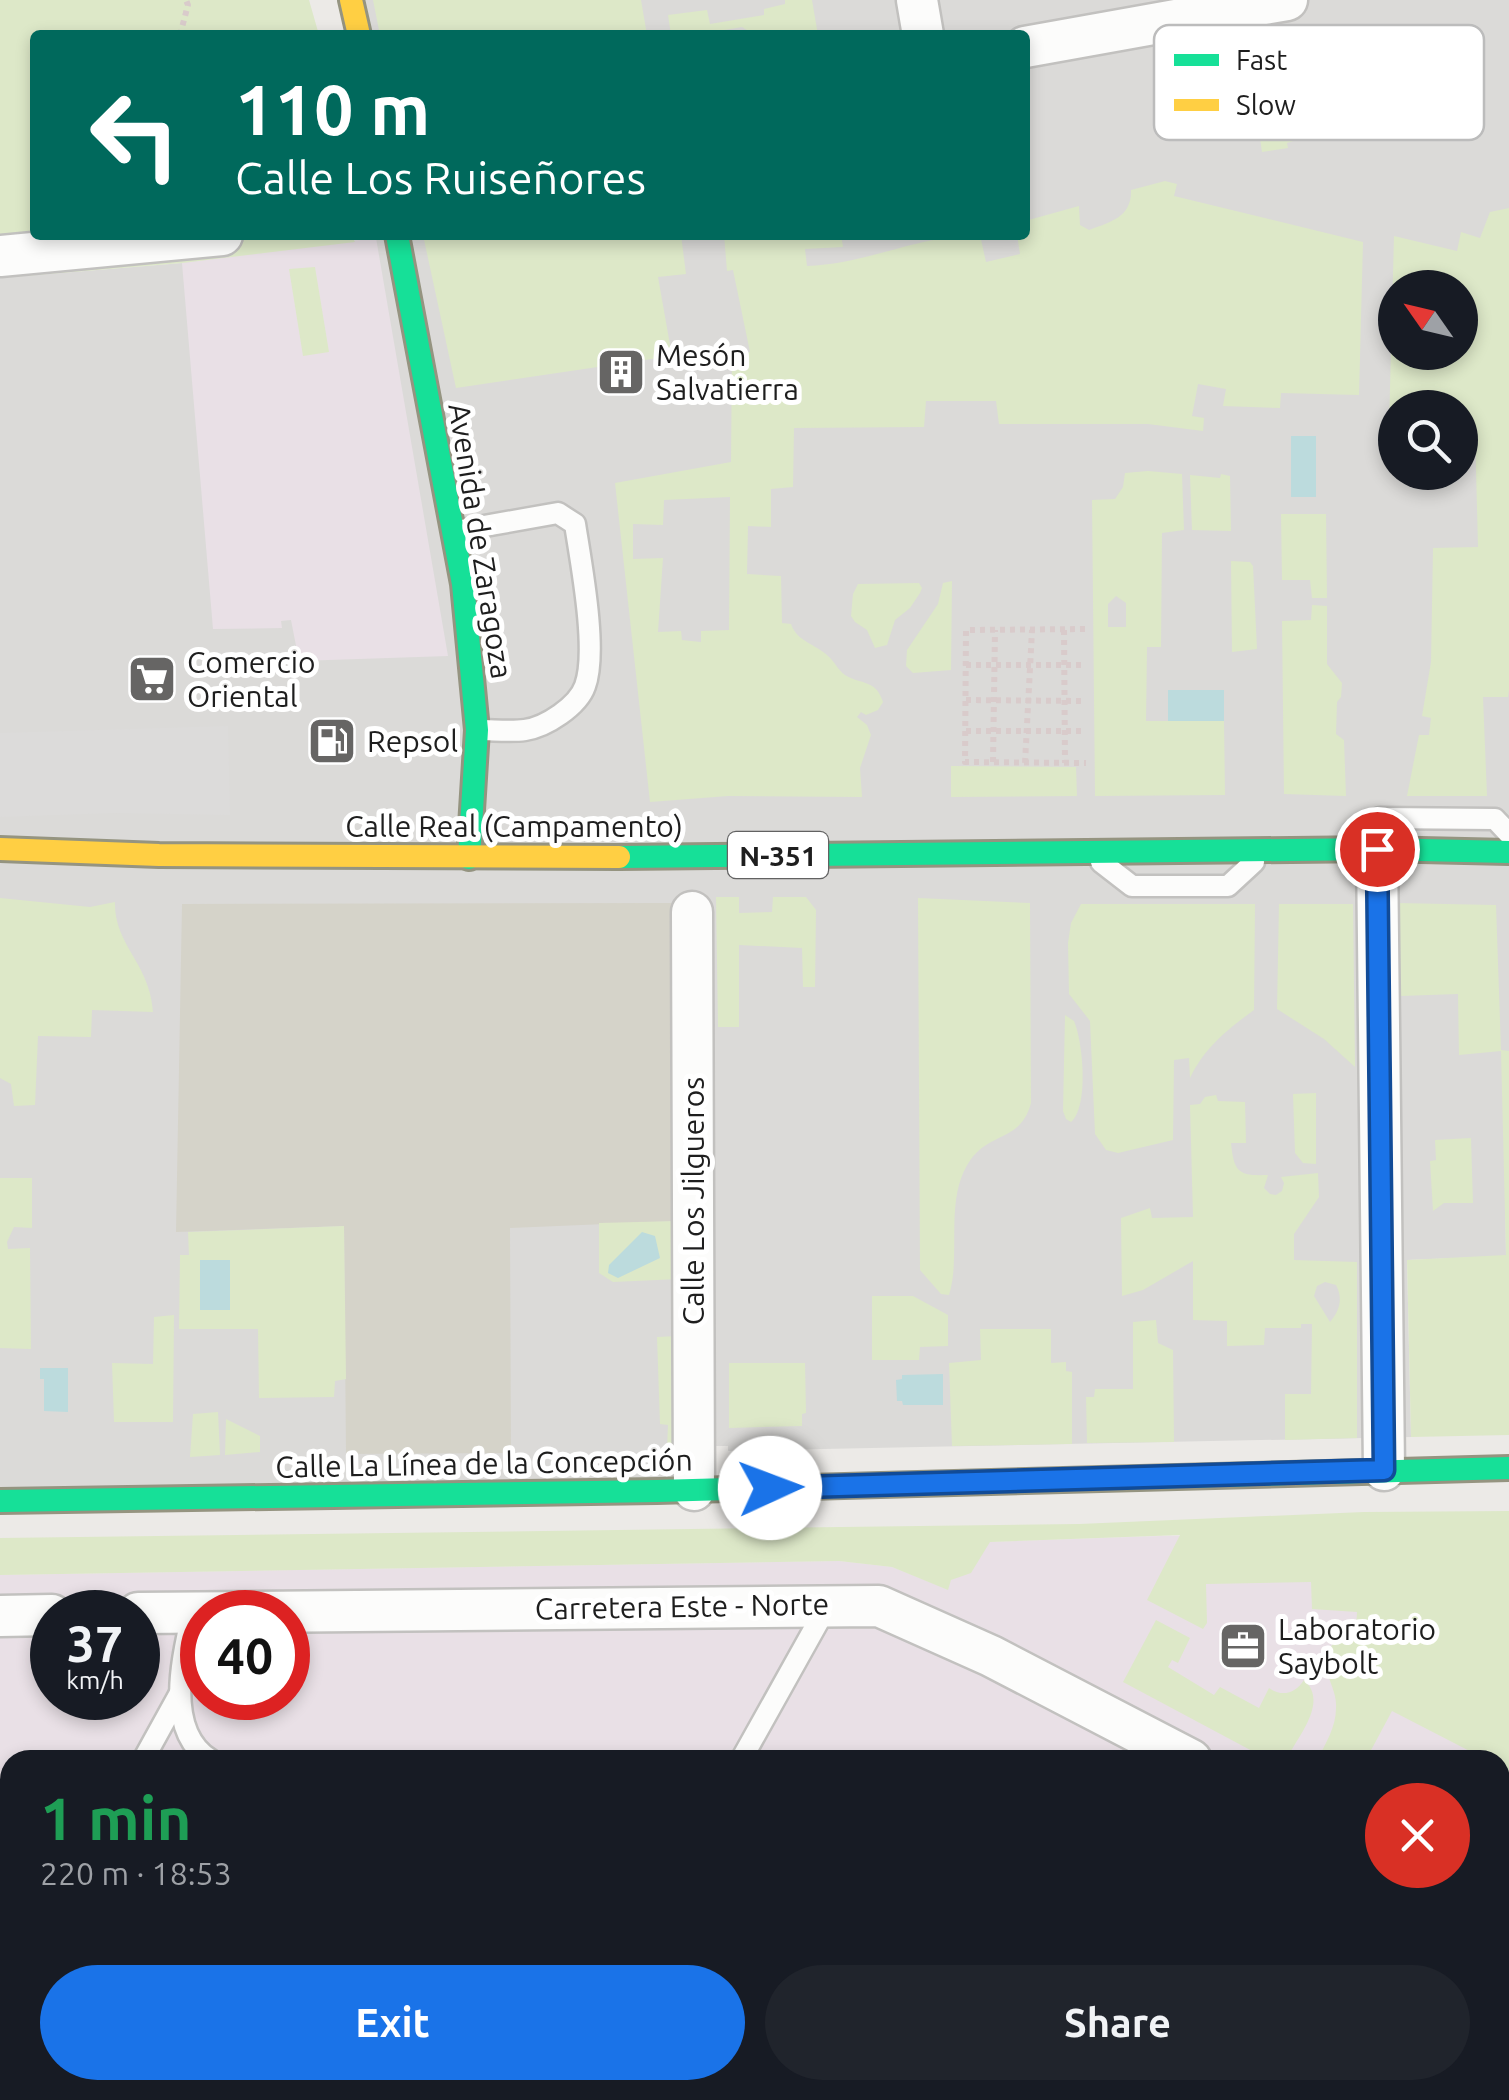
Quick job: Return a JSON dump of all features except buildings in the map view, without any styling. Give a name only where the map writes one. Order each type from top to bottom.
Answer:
[{"type":"main road","points":[[352,0],[359,30]]},
{"type":"main road","name":"Avenida de Zaragoza","points":[[398,240],[463,584],[477,730],[469,858]]},
{"type":"main road","name":"Calle Real (Campamento)","points":[[0,849],[469,858],[1361,849],[1509,852]]},
{"type":"main road","name":"Calle La Línea de la Concepción","points":[[0,1501],[694,1490],[1509,1468]]},
{"type":"street","points":[[916,0],[921,30]]},
{"type":"street","points":[[1030,46],[1287,0]]},
{"type":"street","points":[[0,256],[169,240]]},
{"type":"street","points":[[1361,849],[1384,1470]]},
{"type":"street","name":"Calle Los Jilgueros","points":[[692,912],[694,1490]]},
{"type":"street","name":"Carretera Este - Norte","points":[[310,1611],[879,1606],[932,1628],[1171,1750]]},
{"type":"street","points":[[0,1616],[30,1615]]},
{"type":"lane","points":[[454,531],[558,513],[576,524],[590,656],[584,689],[554,718],[529,730],[477,730]]},
{"type":"lane","points":[[1361,849],[1380,818],[1495,819],[1509,834]]},
{"type":"lane","points":[[1088,852],[1132,886],[1228,886],[1267,850]]},
{"type":"lane","points":[[747,1750],[828,1604]]},
{"type":"lane","points":[[149,1750],[180,1693]]},
{"type":"lane","points":[[185,1720],[199,1750]]},
{"type":"path","points":[[181,30],[186,0]]},
{"type":"path","points":[[1085,629],[966,630],[965,762],[1086,764]]},
{"type":"path","points":[[993,762],[995,630]]},
{"type":"path","points":[[1025,763],[1032,630]]},
{"type":"path","points":[[1064,630],[1065,764]]},
{"type":"path","points":[[966,665],[1086,665]]},
{"type":"path","points":[[966,700],[1085,701]]},
{"type":"path","points":[[966,731],[1086,731]]},
{"type":"shaded area","points":[[351,0],[1509,0],[1506,1256],[1407,1260],[1411,1437],[728,1451],[728,1446],[694,1446],[677,1491],[0,1501],[0,278],[182,263],[365,240],[1030,240],[1030,30],[357,30]]},
{"type":"shaded area","points":[[376,240],[448,656],[299,661],[291,620],[281,621],[282,628],[213,629],[182,263]]},
{"type":"shaded area","points":[[228,726],[230,815],[0,817],[0,733]]},
{"type":"shaded area","points":[[671,903],[678,1221],[510,1228],[511,1453],[346,1454],[344,1226],[176,1232],[182,904]]},
{"type":"shaded area","points":[[1363,1535],[1354,1671],[1484,1750],[0,1750],[0,1575],[839,1561],[892,1567],[947,1589],[951,1580],[989,1542]]},
{"type":"green space","points":[[0,0],[309,0],[318,30],[30,30],[30,240],[355,242],[182,263],[0,278]]},
{"type":"green space","points":[[373,0],[641,0],[646,30],[379,30]]},
{"type":"green space","points":[[785,0],[812,0],[817,30],[670,30],[668,15],[707,10],[710,24],[764,15],[764,9],[785,4]]},
{"type":"green space","points":[[1260,140],[1296,140],[1287,143],[1288,148],[1262,152]]},
{"type":"green space","points":[[1165,181],[1177,184],[1174,196],[1363,242],[1359,395],[1281,393],[1280,408],[1223,406],[1226,389],[1198,384],[1192,416],[1204,418],[1203,431],[1148,424],[999,424],[996,401],[926,401],[924,427],[794,428],[793,487],[771,489],[771,527],[748,526],[747,574],[781,576],[782,623],[791,624],[798,635],[823,652],[845,675],[872,686],[880,695],[883,702],[878,710],[866,715],[861,712],[857,717],[871,735],[860,768],[862,797],[728,796],[650,802],[615,483],[731,462],[732,353],[750,352],[733,270],[727,271],[724,240],[842,240],[843,247],[805,249],[807,266],[936,240],[981,240],[986,262],[1020,254],[1018,240],[1030,240],[1030,220],[1079,206],[1080,225],[1089,230],[1124,212],[1131,190]],"holes":[[[730,497],[729,630],[701,631],[701,642],[682,640],[681,631],[658,632],[663,558],[633,559],[633,524],[663,525],[664,500]]]},
{"type":"green space","points":[[1509,208],[1509,690],[1508,697],[1483,697],[1487,796],[1407,796],[1419,735],[1429,735],[1431,718],[1422,716],[1431,662],[1433,548],[1478,547],[1478,390],[1390,390],[1390,370],[1478,370],[1478,270],[1393,270],[1394,236],[1457,251],[1461,232],[1480,238],[1490,212]]},
{"type":"green space","points":[[424,240],[682,240],[686,274],[658,277],[672,356],[456,388]]},
{"type":"green space","points":[[315,267],[329,352],[303,356],[289,269]]},
{"type":"green space","points":[[1125,473],[1182,474],[1184,530],[1162,533],[1161,647],[1147,647],[1146,721],[1224,721],[1225,795],[1095,796],[1092,500],[1115,499],[1123,487]],"holes":[[[1116,596],[1126,603],[1126,627],[1108,627],[1108,604]]]},
{"type":"green space","points":[[1221,474],[1230,476],[1231,531],[1192,530],[1190,475],[1220,478]]},
{"type":"green space","points":[[1281,514],[1326,514],[1327,598],[1312,598],[1310,580],[1282,580]]},
{"type":"green space","points":[[1231,561],[1250,562],[1253,566],[1257,649],[1232,652]]},
{"type":"green space","points":[[952,581],[951,670],[913,673],[906,666],[907,650],[938,604],[943,583]]},
{"type":"green space","points":[[919,583],[920,593],[895,620],[887,645],[875,648],[867,630],[851,616],[858,584]]},
{"type":"green space","points":[[1312,605],[1327,606],[1327,664],[1342,683],[1336,734],[1344,740],[1346,796],[1284,794],[1282,621],[1311,620]]},
{"type":"green space","points":[[951,766],[1076,767],[1077,796],[951,797]]},
{"type":"green space","points":[[716,897],[739,897],[739,913],[772,912],[773,897],[806,897],[816,910],[815,987],[803,987],[802,948],[739,945],[739,1027],[718,1027]]},
{"type":"green space","points":[[0,898],[90,907],[115,902],[118,926],[144,976],[151,1000],[153,1012],[92,1010],[91,1037],[38,1036],[35,1105],[14,1106],[11,1084],[0,1078]]},
{"type":"green space","points":[[918,898],[1030,903],[1031,1103],[1020,1124],[979,1150],[963,1174],[955,1208],[949,1295],[941,1294],[920,1270]]},
{"type":"green space","points":[[1396,903],[1496,905],[1501,1050],[1509,1051],[1509,1435],[1411,1437],[1407,1260],[1506,1255],[1501,1051],[1459,1055],[1458,994],[1400,996]]},
{"type":"green space","points":[[1081,904],[1255,904],[1254,1010],[1210,1048],[1190,1078],[1189,1058],[1174,1060],[1173,1140],[1118,1153],[1106,1150],[1095,1134],[1090,1021],[1069,994],[1068,943],[1071,923]]},
{"type":"green space","points":[[1279,904],[1353,904],[1355,1067],[1324,1039],[1277,1009]]},
{"type":"green space","points":[[1065,1015],[1074,1021],[1083,1073],[1080,1102],[1071,1122],[1063,1111]]},
{"type":"green space","points":[[1316,1093],[1316,1164],[1303,1163],[1295,1153],[1293,1094]]},
{"type":"green space","points":[[1216,1095],[1218,1101],[1245,1102],[1246,1143],[1231,1143],[1234,1161],[1244,1173],[1268,1175],[1264,1188],[1270,1194],[1282,1191],[1281,1177],[1318,1173],[1319,1197],[1294,1234],[1294,1260],[1357,1262],[1357,1438],[1285,1440],[1285,1394],[1311,1394],[1312,1324],[1301,1324],[1301,1328],[1265,1328],[1264,1345],[1227,1346],[1227,1321],[1193,1320],[1193,1261],[1143,1290],[1122,1296],[1121,1218],[1150,1208],[1152,1218],[1193,1217],[1190,1105],[1200,1104],[1205,1097]],"holes":[[[1325,1282],[1336,1285],[1339,1304],[1330,1322],[1314,1296],[1317,1286]]]},
{"type":"green space","points":[[1471,1138],[1473,1203],[1444,1203],[1433,1211],[1430,1161],[1436,1160],[1435,1140]]},
{"type":"green space","points":[[0,1178],[32,1178],[32,1228],[14,1227],[7,1242],[8,1249],[30,1248],[31,1349],[0,1348]]},
{"type":"green space","points":[[678,1221],[679,1279],[613,1282],[599,1273],[599,1223]]},
{"type":"green space","points":[[344,1226],[346,1379],[335,1381],[334,1397],[259,1398],[258,1329],[179,1329],[180,1255],[189,1255],[188,1232]]},
{"type":"green space","points":[[872,1296],[913,1296],[948,1315],[948,1346],[920,1347],[919,1360],[872,1360]]},
{"type":"green space","points":[[174,1315],[173,1422],[114,1422],[112,1363],[153,1364],[154,1317]]},
{"type":"green space","points":[[1156,1320],[1158,1343],[1173,1350],[1174,1442],[1087,1443],[1086,1397],[1094,1397],[1095,1389],[1133,1389],[1133,1322]]},
{"type":"green space","points":[[980,1329],[1051,1329],[1051,1363],[1066,1362],[1066,1371],[1072,1372],[1072,1444],[952,1446],[949,1363],[981,1360]]},
{"type":"green space","points":[[678,1336],[679,1447],[667,1448],[668,1425],[660,1424],[657,1337]]},
{"type":"green space","points":[[729,1363],[805,1363],[806,1413],[802,1414],[802,1426],[729,1428]]},
{"type":"green space","points":[[218,1412],[220,1455],[190,1457],[193,1414]]},
{"type":"green space","points":[[226,1419],[260,1436],[260,1452],[225,1455]]},
{"type":"green space","points":[[1509,1511],[1509,1750],[1468,1750],[1392,1711],[1371,1750],[1322,1750],[1336,1715],[1328,1655],[1338,1638],[1356,1629],[1357,1612],[1312,1609],[1311,1582],[1206,1584],[1207,1623],[1203,1629],[1147,1600],[1180,1535],[990,1542],[971,1573],[951,1580],[948,1590],[892,1567],[839,1561],[0,1575],[0,1538],[1079,1524],[1364,1512]]},
{"type":"green space","points":[[1156,1620],[1190,1638],[1178,1663],[1172,1660],[1168,1667],[1214,1695],[1220,1687],[1259,1708],[1269,1688],[1288,1693],[1304,1680],[1311,1689],[1312,1709],[1292,1750],[1250,1750],[1123,1682]]},
{"type":"water","points":[[1291,436],[1316,436],[1316,497],[1291,497]]},
{"type":"water","points":[[1168,690],[1224,690],[1224,721],[1168,721]]},
{"type":"water","points":[[642,1232],[655,1236],[660,1258],[618,1278],[608,1273],[609,1265]]},
{"type":"water","points":[[200,1260],[230,1260],[230,1310],[200,1310]]},
{"type":"water","points":[[40,1368],[68,1368],[68,1412],[44,1411]]},
{"type":"water","points":[[943,1374],[943,1405],[903,1405],[897,1401],[896,1380],[902,1379],[902,1375]]},
{"type":"traffic: fast","points":[[398,240],[463,584],[477,730],[469,858]]},
{"type":"traffic: fast","points":[[619,857],[1377,849],[1509,852]]},
{"type":"traffic: fast","points":[[0,1501],[657,1491],[1509,1468]]},
{"type":"traffic: slow","points":[[351,0],[358,30]]},
{"type":"traffic: slow","points":[[0,849],[159,855],[619,857]]},
{"type":"place","name":"Mesón Salvatierra","points":[[621,372]]},
{"type":"place","name":"Comercio Oriental","points":[[152,679]]},
{"type":"place","name":"Repsol","points":[[332,741]]},
{"type":"place","name":"Laboratorio Saybolt","points":[[1243,1646]]},
{"type":"route","points":[[770,1488],[1384,1470],[1377,849]]}]
